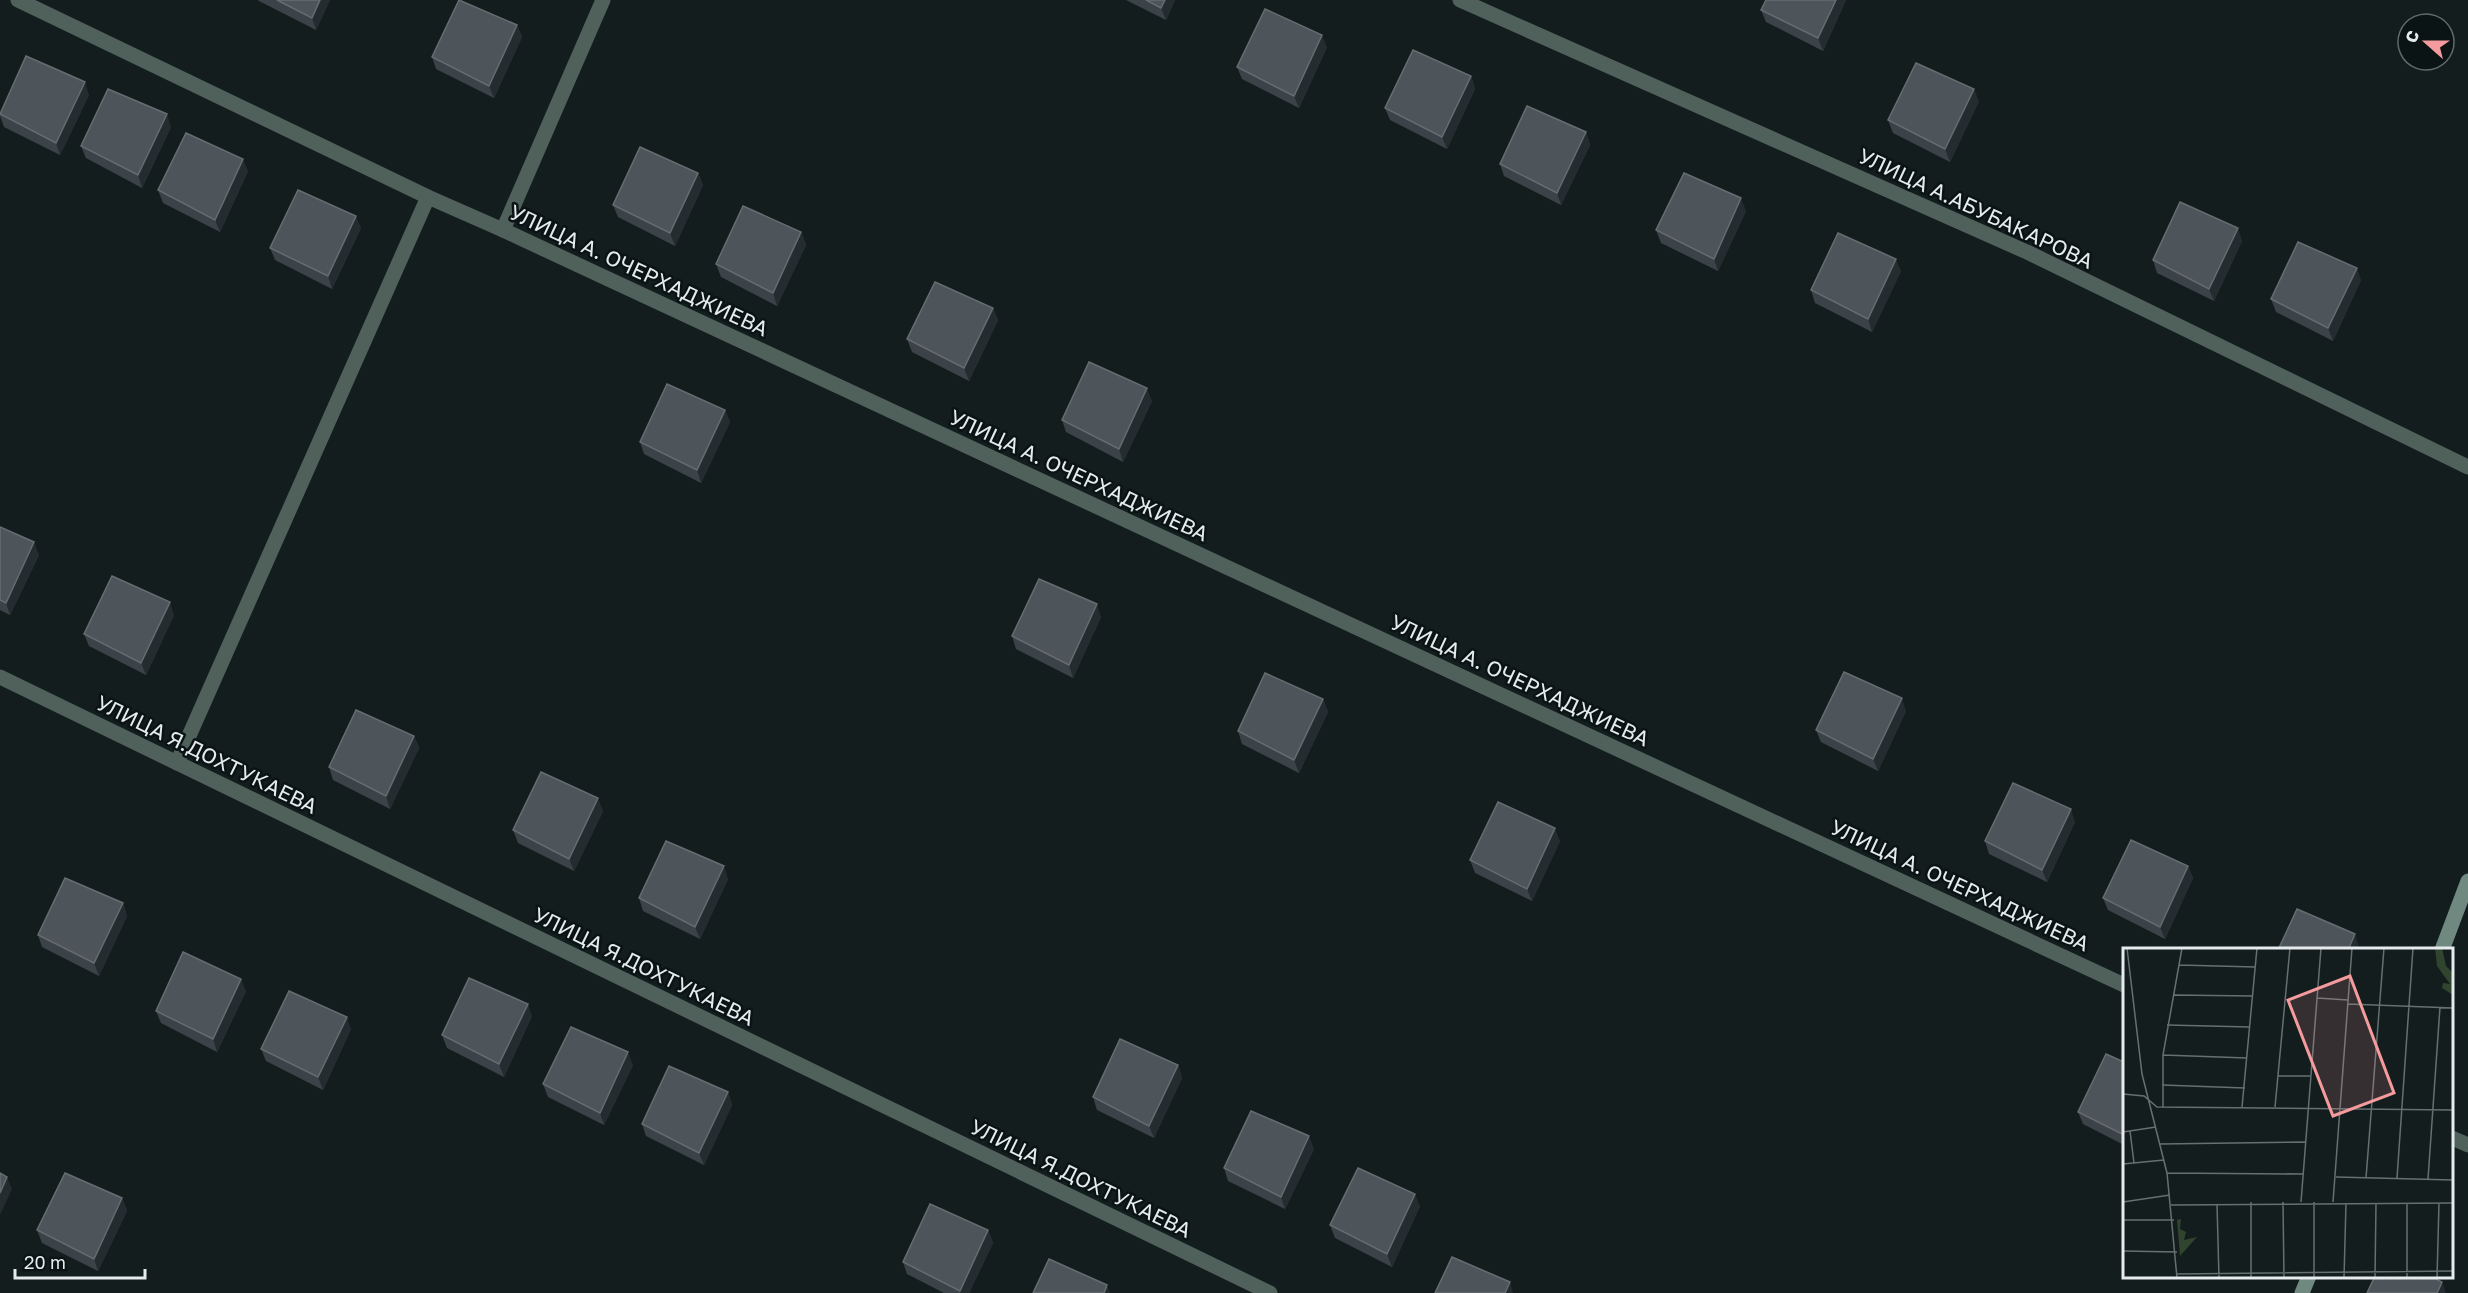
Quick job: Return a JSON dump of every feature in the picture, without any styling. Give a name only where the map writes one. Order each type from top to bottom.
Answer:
[{"type":"main road","points":[[2443,948],[2468,881]]},
{"type":"main road","points":[[2302,1293],[2308,1278]]},
{"type":"street","name":"УЛИЦА А. ОЧЕРХАДЖИЕВА","points":[[18,0],[428,197],[2123,985]]},
{"type":"street","points":[[503,230],[603,0]]},
{"type":"street","name":"УЛИЦА А.АБУБАКАРОВА","points":[[1460,0],[2027,252],[2468,467]]},
{"type":"street","points":[[177,763],[428,197]]},
{"type":"street","name":"УЛИЦА Я.ДОХТУКАЕВА","points":[[0,677],[1270,1293]]},
{"type":"street","points":[[2453,1139],[2468,1145]]},
{"type":"building","points":[[277,0],[320,0],[312,18]]},
{"type":"building","points":[[459,0],[517,25],[489,86],[432,57]]},
{"type":"building","points":[[1146,0],[1165,0],[1161,8]]},
{"type":"building","points":[[1766,0],[1836,0],[1818,38],[1761,10]]},
{"type":"building","points":[[1265,9],[1322,35],[1294,96],[1237,67]]},
{"type":"building","points":[[1413,50],[1471,76],[1442,137],[1385,108]]},
{"type":"building","points":[[26,56],[85,82],[56,143],[0,114]]},
{"type":"building","points":[[1916,63],[1974,89],[1945,149],[1888,120]]},
{"type":"building","points":[[108,89],[167,114],[138,175],[81,146]]},
{"type":"building","points":[[1527,106],[1586,132],[1557,193],[1500,164]]},
{"type":"building","points":[[186,133],[243,159],[215,220],[158,190]]},
{"type":"building","points":[[640,147],[698,173],[670,233],[613,205]]},
{"type":"building","points":[[1684,173],[1741,198],[1714,259],[1656,230]]},
{"type":"building","points":[[298,190],[356,216],[328,276],[270,248]]},
{"type":"building","points":[[2180,202],[2238,228],[2209,289],[2153,260]]},
{"type":"building","points":[[743,206],[801,232],[773,293],[716,264]]},
{"type":"building","points":[[1838,233],[1896,259],[1868,319],[1811,290]]},
{"type":"building","points":[[2298,242],[2357,268],[2328,328],[2271,299]]},
{"type":"building","points":[[935,282],[993,308],[964,368],[907,339]]},
{"type":"building","points":[[1089,362],[1147,388],[1119,449],[1062,420]]},
{"type":"building","points":[[667,384],[725,410],[697,470],[640,442]]},
{"type":"building","points":[[0,527],[34,542],[6,603],[0,600]]},
{"type":"building","points":[[112,576],[170,602],[141,663],[84,634]]},
{"type":"building","points":[[1039,579],[1097,604],[1069,665],[1012,636]]},
{"type":"building","points":[[1844,672],[1902,698],[1873,759],[1816,730]]},
{"type":"building","points":[[1265,673],[1323,699],[1294,760],[1238,731]]},
{"type":"building","points":[[356,710],[414,736],[386,796],[329,767]]},
{"type":"building","points":[[541,772],[598,798],[569,859],[513,830]]},
{"type":"building","points":[[2013,783],[2071,809],[2042,870],[1985,841]]},
{"type":"building","points":[[1498,802],[1555,828],[1527,889],[1470,860]]},
{"type":"building","points":[[2131,840],[2188,866],[2160,927],[2103,898]]},
{"type":"building","points":[[666,841],[724,866],[695,927],[639,898]]},
{"type":"building","points":[[65,878],[123,903],[94,963],[38,935]]},
{"type":"building","points":[[2297,909],[2355,934],[2349,948],[2279,948]]},
{"type":"building","points":[[183,952],[241,979],[213,1039],[156,1011]]},
{"type":"building","points":[[469,978],[528,1004],[499,1064],[442,1035]]},
{"type":"building","points":[[289,991],[347,1017],[318,1077],[261,1049]]},
{"type":"building","points":[[571,1027],[628,1052],[600,1113],[543,1084]]},
{"type":"building","points":[[1120,1039],[1178,1065],[1149,1126],[1093,1097]]},
{"type":"building","points":[[2106,1054],[2123,1062],[2123,1134],[2078,1112]]},
{"type":"building","points":[[669,1066],[728,1092],[699,1153],[642,1124]]},
{"type":"building","points":[[1251,1111],[1309,1136],[1281,1197],[1224,1168]]},
{"type":"building","points":[[1358,1168],[1415,1194],[1387,1254],[1330,1225]]},
{"type":"building","points":[[0,1173],[7,1177],[0,1193]]},
{"type":"building","points":[[65,1173],[122,1198],[94,1259],[37,1230]]},
{"type":"building","points":[[930,1204],[988,1230],[960,1291],[903,1262]]},
{"type":"building","points":[[1452,1257],[1510,1282],[1505,1293],[1435,1293]]},
{"type":"building","points":[[1049,1259],[1107,1285],[1104,1293],[1033,1293]]},
{"type":"building","points":[[2374,1278],[2434,1278],[2442,1282],[2437,1293],[2367,1293]]}]
